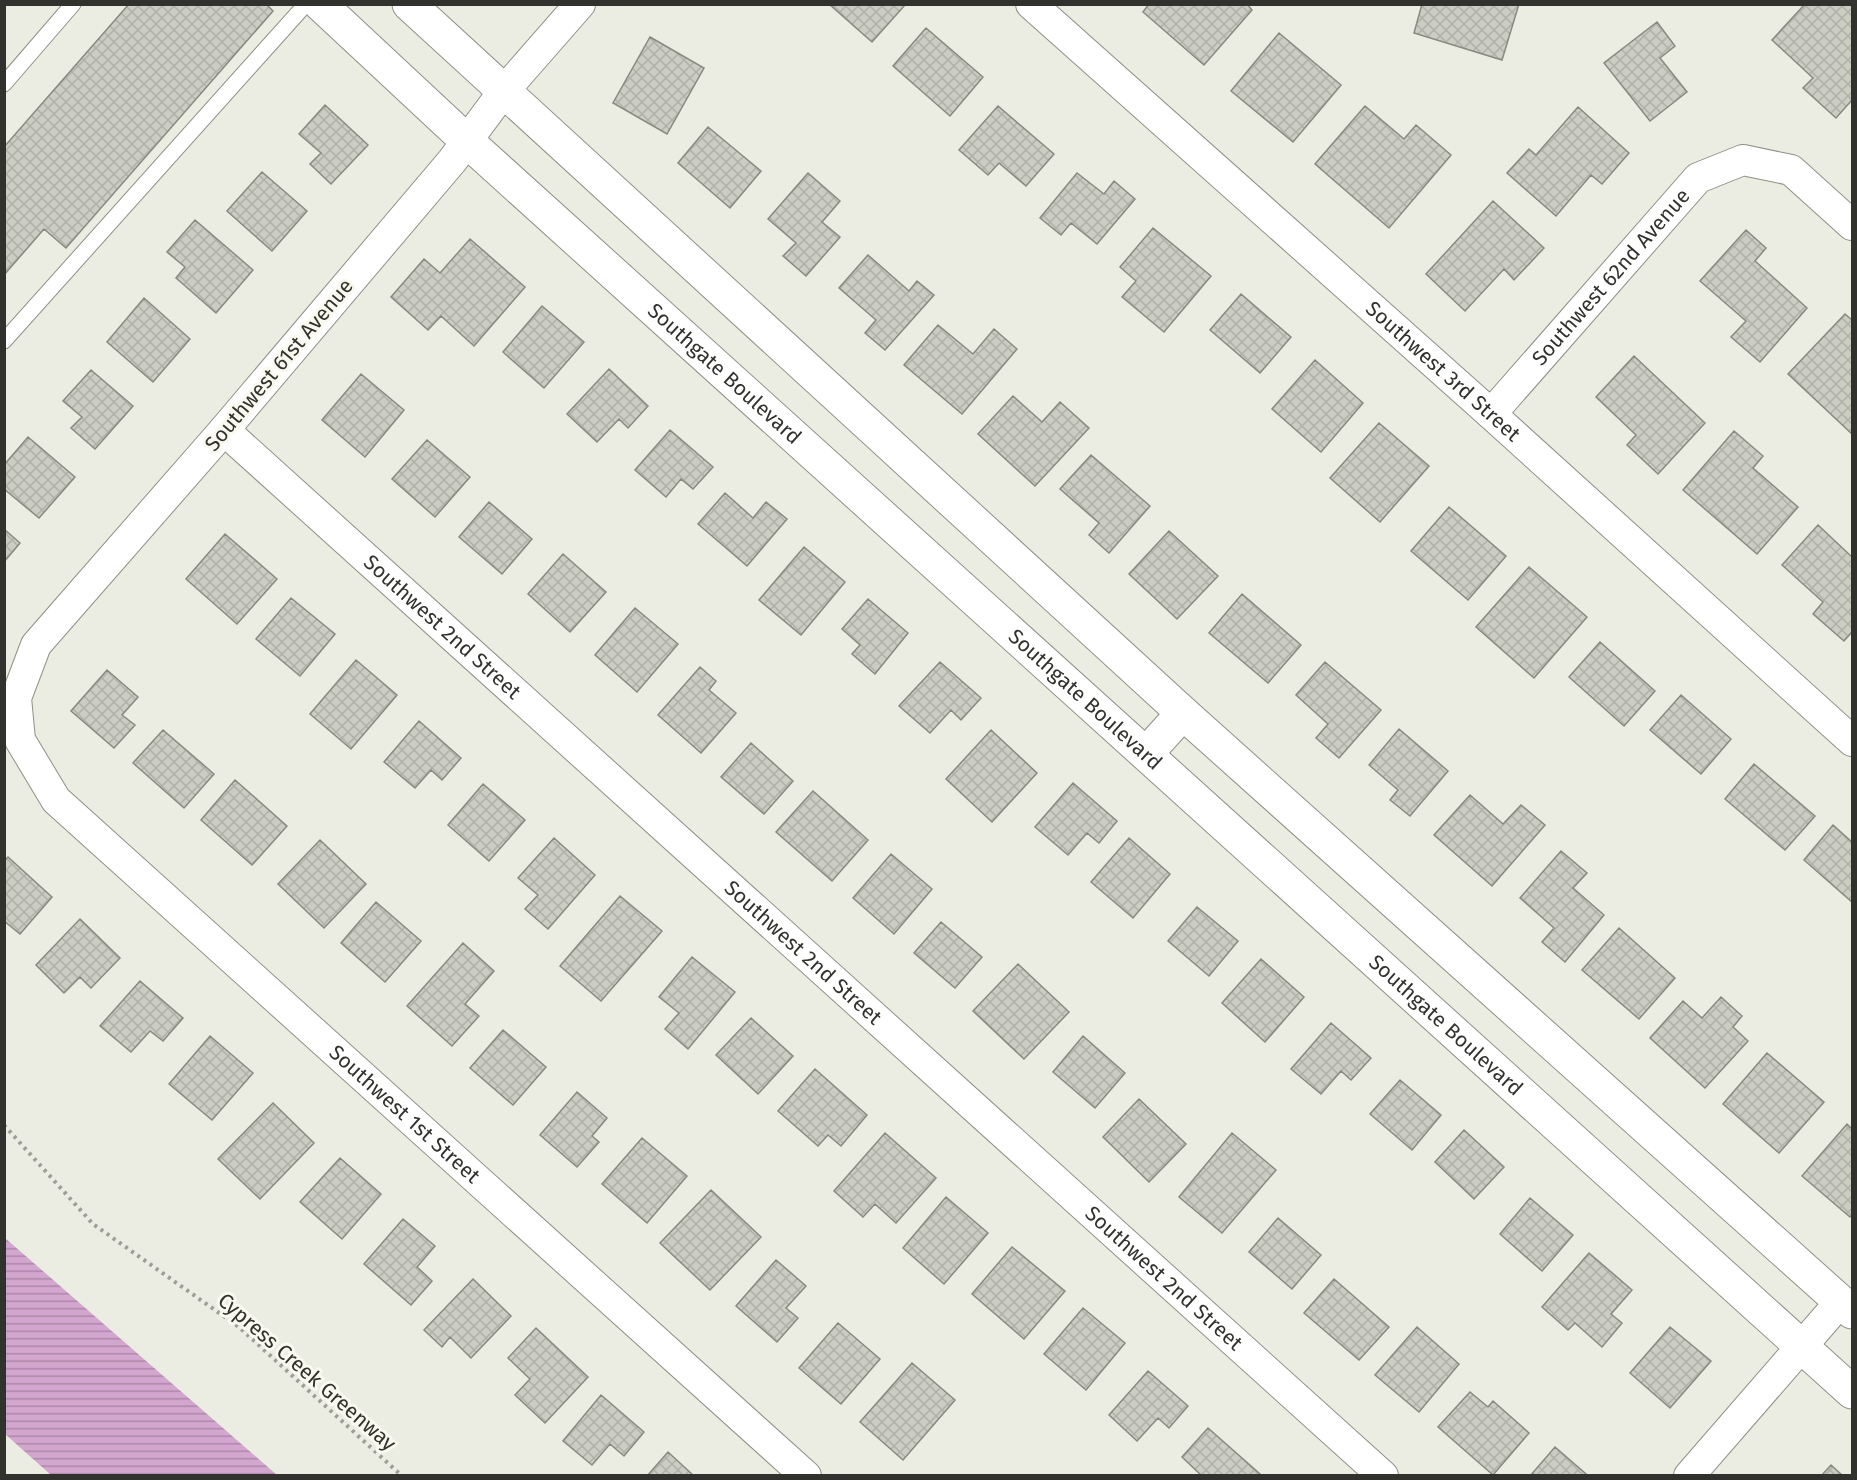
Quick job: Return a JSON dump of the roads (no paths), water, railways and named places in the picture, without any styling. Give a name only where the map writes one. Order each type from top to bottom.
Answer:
[{"type":"main road","name":"Southgate Boulevard","points":[[320,4],[468,142],[1852,1392]]},
{"type":"main road","points":[[409,4],[1183,713],[1847,1306]]},
{"type":"main road","points":[[1146,754],[1183,713]]},
{"type":"street","name":"Southwest 61st Avenue","points":[[20,740],[16,698],[36,645],[224,430],[468,142],[503,92],[580,4]]},
{"type":"street","name":"Southwest 3rd Street","points":[[1031,4],[1491,414],[1852,741]]},
{"type":"street","name":"Southwest 62nd Avenue","points":[[1491,414],[1698,178],[1743,160],[1791,170],[1852,225]]},
{"type":"street","name":"Southwest 2nd Street","points":[[224,430],[1383,1476]]},
{"type":"street","name":"Southwest 1st Street","points":[[20,740],[56,800],[806,1476]]},
{"type":"street","points":[[1689,1476],[1801,1346],[1847,1306]]},
{"type":"lane","points":[[4,84],[10,66],[73,4]]},
{"type":"lane","points":[[4,341],[306,4]]}]
